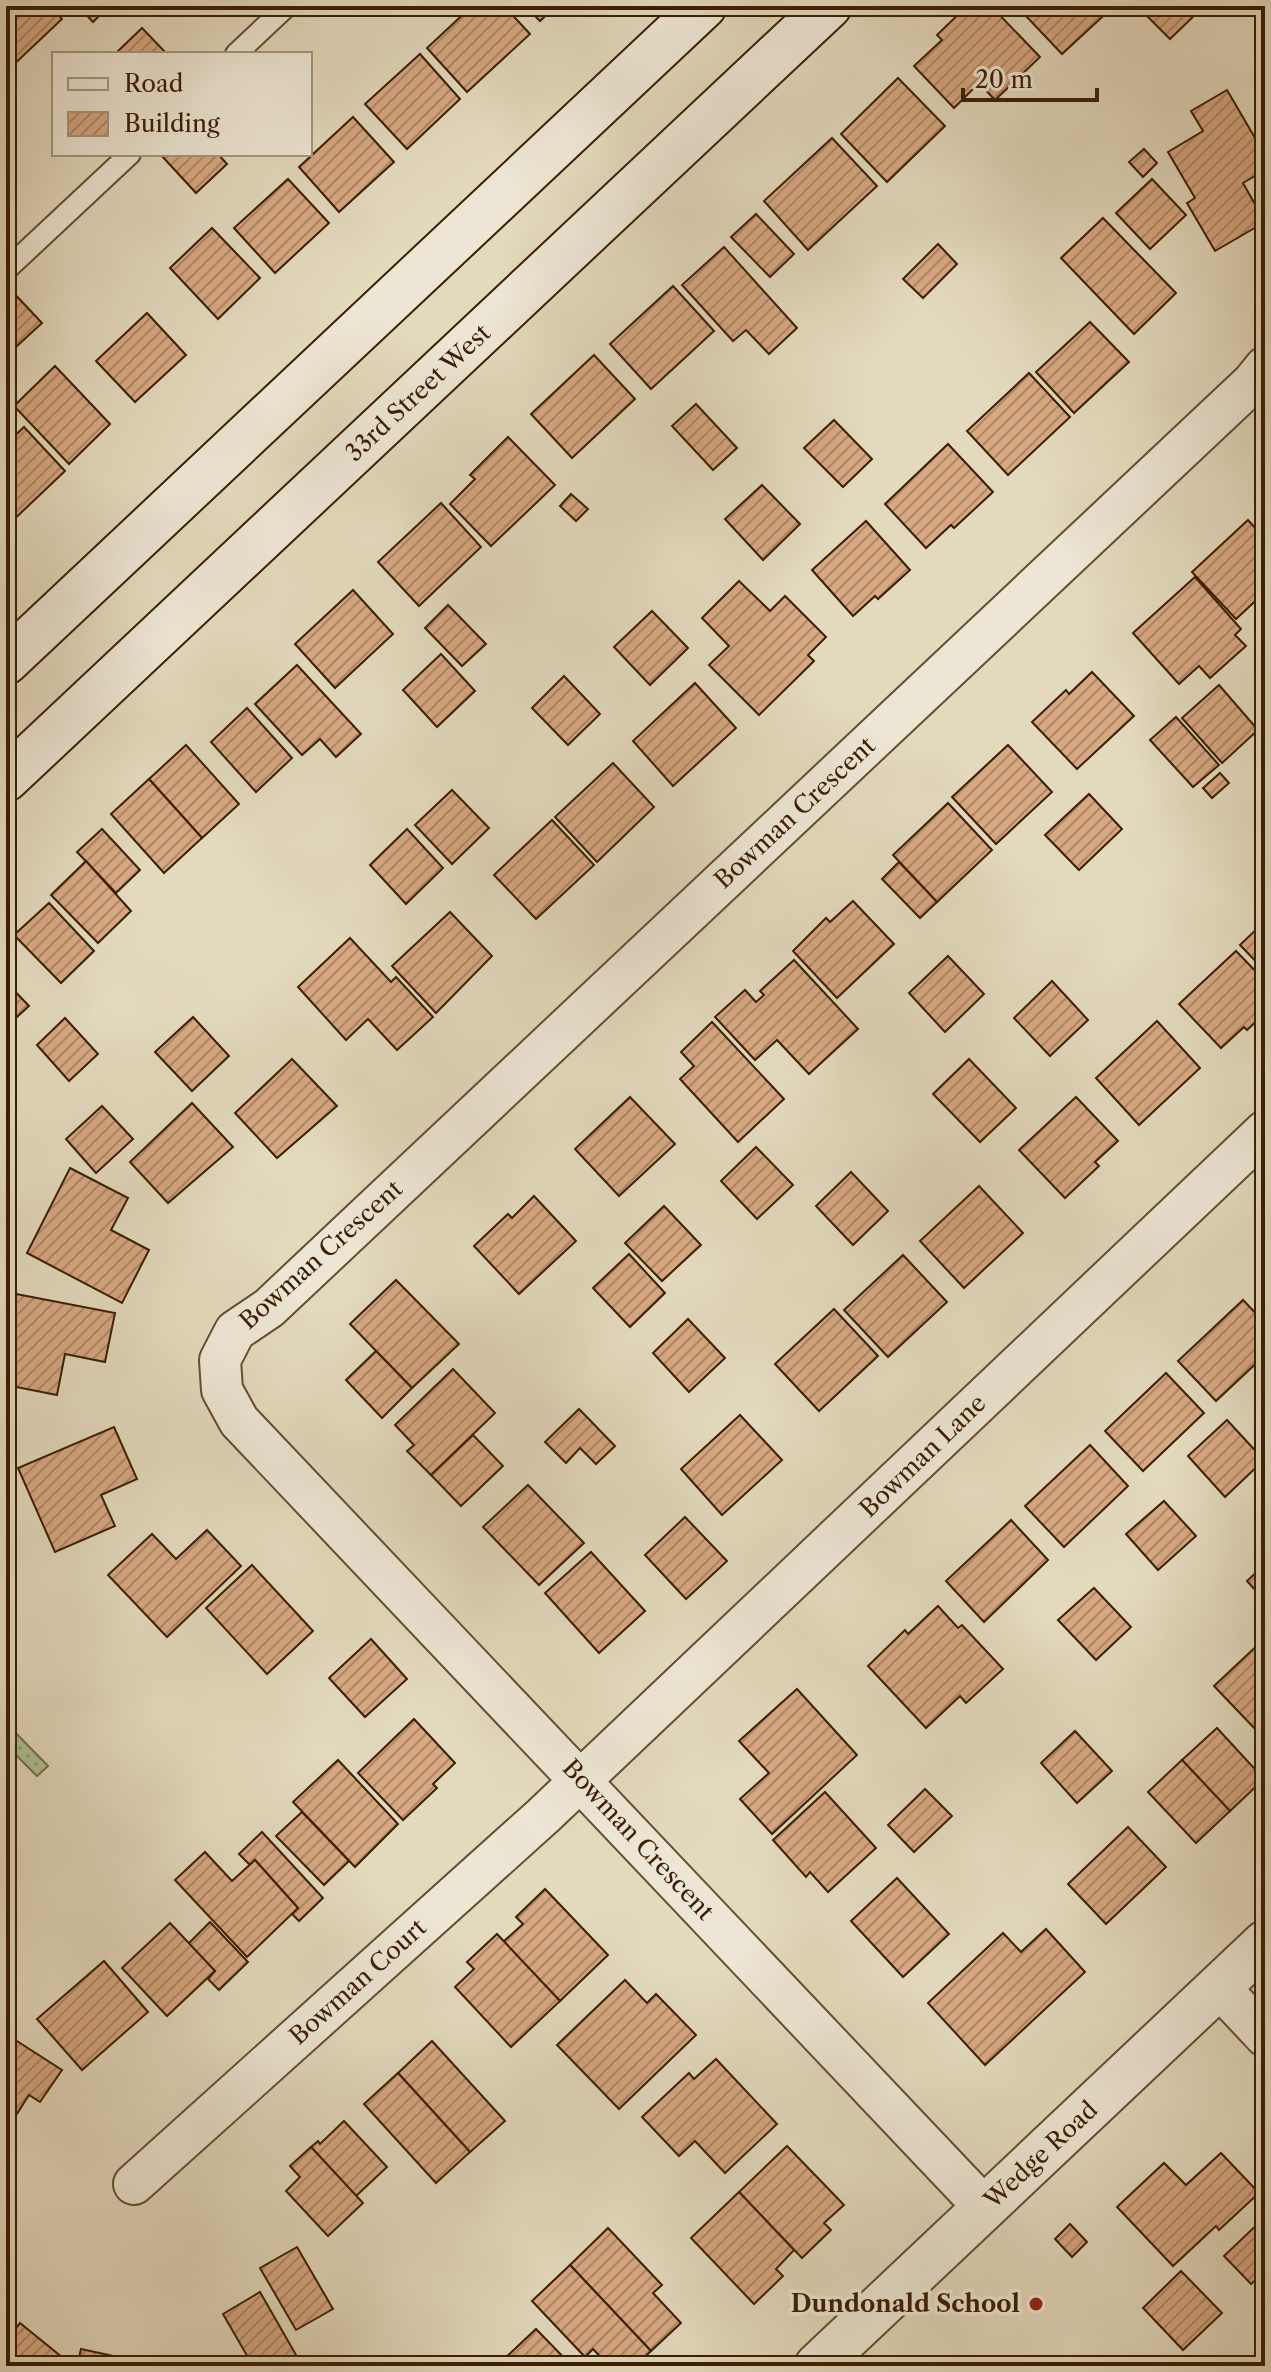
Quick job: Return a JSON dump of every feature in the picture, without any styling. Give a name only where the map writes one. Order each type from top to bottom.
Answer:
[{"type":"main road","points":[[6,662],[704,6]]},
{"type":"main road","name":"33rd Street West","points":[[6,779],[829,6]]},
{"type":"main road","name":"Wedge Road","points":[[817,2366],[1265,1943]]},
{"type":"street","name":"Bowman Crescent","points":[[984,2207],[239,1421],[222,1390],[220,1360],[235,1331],[281,1297],[1252,383],[1265,367]]},
{"type":"street","name":"Bowman Lane","points":[[581,1780],[1265,1131]]},
{"type":"street","name":"Bowman Court","points":[[134,2184],[581,1780]]},
{"type":"street","points":[[1219,1987],[1265,2036]]},
{"type":"lane","points":[[238,52],[287,6]]},
{"type":"lane","points":[[6,270],[128,156]]},
{"type":"green space","points":[[6,1723],[48,1766],[37,1776],[9,1748],[6,1750]]},
{"type":"building","points":[[6,6],[50,6],[62,19],[6,72]]},
{"type":"building","points":[[78,6],[109,6],[93,22]]},
{"type":"building","points":[[472,6],[504,6],[530,34],[467,92],[427,48]]},
{"type":"building","points":[[525,6],[556,6],[540,21]]},
{"type":"building","points":[[967,6],[991,6],[1040,57],[995,100],[979,83],[954,108],[914,66],[942,40],[937,35]]},
{"type":"building","points":[[1037,6],[1114,6],[1062,54],[1026,16]]},
{"type":"building","points":[[1137,6],[1193,6],[1198,12],[1170,39]]},
{"type":"building","points":[[142,28],[165,52],[117,52]]},
{"type":"building","points":[[420,54],[460,99],[407,149],[365,104]]},
{"type":"building","points":[[898,78],[945,126],[887,182],[841,134]]},
{"type":"building","points":[[1227,90],[1265,155],[1265,170],[1243,183],[1265,222],[1215,251],[1187,203],[1195,198],[1168,152],[1203,131],[1191,111]]},
{"type":"building","points":[[353,117],[394,162],[339,212],[299,167]]},
{"type":"building","points":[[832,138],[877,186],[808,250],[764,201]]},
{"type":"building","points":[[1144,149],[1157,163],[1143,177],[1129,162]]},
{"type":"building","points":[[162,156],[220,156],[227,164],[196,193]]},
{"type":"building","points":[[288,179],[329,223],[275,273],[234,228]]},
{"type":"building","points":[[1152,179],[1186,215],[1150,249],[1116,213]]},
{"type":"building","points":[[756,214],[794,254],[770,277],[731,237]]},
{"type":"building","points":[[1103,218],[1176,293],[1134,334],[1061,258]]},
{"type":"building","points":[[212,228],[260,278],[218,319],[170,268]]},
{"type":"building","points":[[938,244],[957,264],[923,298],[903,279]]},
{"type":"building","points":[[724,247],[797,328],[769,354],[746,330],[733,341],[682,285]]},
{"type":"building","points":[[673,286],[714,331],[651,389],[610,344]]},
{"type":"building","points":[[9,288],[42,323],[17,346],[6,334],[6,291]]},
{"type":"building","points":[[147,313],[186,355],[135,402],[96,361]]},
{"type":"building","points":[[1090,322],[1129,362],[1074,413],[1036,372]]},
{"type":"building","points":[[594,355],[635,399],[572,458],[531,414]]},
{"type":"building","points":[[55,366],[110,424],[69,464],[14,406]]},
{"type":"building","points":[[1029,373],[1070,417],[1008,475],[967,431]]},
{"type":"building","points":[[696,404],[737,448],[713,470],[672,426]]},
{"type":"building","points":[[834,420],[872,459],[843,487],[804,448]]},
{"type":"building","points":[[24,427],[65,471],[6,527],[6,444]]},
{"type":"building","points":[[508,437],[555,485],[491,546],[450,504],[475,479],[470,475]]},
{"type":"building","points":[[948,444],[993,492],[954,528],[951,525],[926,548],[885,504]]},
{"type":"building","points":[[762,485],[800,524],[763,560],[725,519]]},
{"type":"building","points":[[571,494],[588,509],[576,521],[560,506]]},
{"type":"building","points":[[441,503],[481,547],[419,606],[378,562]]},
{"type":"building","points":[[1248,520],[1265,539],[1265,592],[1236,619],[1192,572]]},
{"type":"building","points":[[866,521],[910,570],[878,599],[875,596],[853,616],[812,570]]},
{"type":"building","points":[[1195,577],[1241,629],[1235,635],[1246,646],[1210,678],[1199,666],[1179,684],[1133,633]]},
{"type":"building","points":[[739,581],[770,611],[785,596],[826,637],[808,655],[814,661],[759,715],[709,665],[729,646],[702,618]]},
{"type":"building","points":[[353,590],[393,634],[335,688],[295,644]]},
{"type":"building","points":[[448,605],[486,644],[462,666],[425,628]]},
{"type":"building","points":[[652,611],[688,648],[650,685],[614,647]]},
{"type":"building","points":[[441,654],[475,691],[437,727],[403,690]]},
{"type":"building","points":[[297,665],[361,734],[336,757],[320,739],[302,755],[255,704]]},
{"type":"building","points":[[1092,672],[1134,716],[1077,769],[1032,722],[1066,690],[1069,694]]},
{"type":"building","points":[[564,676],[600,714],[568,745],[532,708]]},
{"type":"building","points":[[695,683],[736,728],[673,786],[633,741]]},
{"type":"building","points":[[1219,685],[1258,730],[1222,763],[1182,718]]},
{"type":"building","points":[[247,708],[292,758],[256,792],[211,742]]},
{"type":"building","points":[[1176,717],[1219,765],[1193,787],[1150,740]]},
{"type":"building","points":[[186,745],[239,804],[202,838],[149,779]]},
{"type":"building","points":[[1008,745],[1052,792],[996,844],[952,797]]},
{"type":"building","points":[[613,763],[654,807],[597,862],[555,817]]},
{"type":"building","points":[[1220,773],[1229,783],[1212,798],[1203,788]]},
{"type":"building","points":[[149,779],[202,838],[164,873],[111,814]]},
{"type":"building","points":[[452,790],[489,828],[452,864],[415,825]]},
{"type":"building","points":[[1089,794],[1122,829],[1079,870],[1045,835]]},
{"type":"building","points":[[948,803],[992,850],[937,902],[893,855]]},
{"type":"building","points":[[552,820],[594,865],[536,919],[494,875]]},
{"type":"building","points":[[102,829],[140,870],[116,893],[77,852]]},
{"type":"building","points":[[407,829],[443,868],[406,904],[370,865]]},
{"type":"building","points":[[86,861],[131,911],[98,943],[51,895]]},
{"type":"building","points":[[899,862],[937,902],[920,918],[882,879]]},
{"type":"building","points":[[853,901],[894,944],[837,998],[793,951],[826,918],[830,922]]},
{"type":"building","points":[[49,903],[94,951],[61,983],[14,935]]},
{"type":"building","points":[[450,912],[492,956],[436,1013],[392,966]]},
{"type":"building","points":[[1265,921],[1265,971],[1240,945]]},
{"type":"building","points":[[350,938],[391,982],[396,977],[433,1017],[397,1050],[368,1019],[346,1040],[298,987]]},
{"type":"building","points":[[1236,951],[1265,981],[1265,1013],[1221,1048],[1179,1004]]},
{"type":"building","points":[[948,956],[984,994],[945,1032],[909,993]]},
{"type":"building","points":[[794,960],[858,1029],[809,1074],[777,1040],[755,1060],[715,1017],[745,990],[756,1002],[764,995],[760,991]]},
{"type":"building","points":[[1052,981],[1088,1020],[1050,1056],[1014,1018]]},
{"type":"building","points":[[6,982],[29,1006],[6,1027]]},
{"type":"building","points":[[193,1017],[229,1056],[192,1091],[155,1052]]},
{"type":"building","points":[[65,1018],[98,1054],[69,1081],[37,1045]]},
{"type":"building","points":[[1157,1021],[1200,1068],[1139,1125],[1096,1078]]},
{"type":"building","points":[[712,1022],[784,1099],[738,1142],[680,1079],[694,1066],[681,1052]]},
{"type":"building","points":[[292,1059],[337,1106],[277,1158],[235,1113]]},
{"type":"building","points":[[969,1059],[1016,1108],[980,1142],[933,1094]]},
{"type":"building","points":[[630,1097],[675,1144],[619,1196],[575,1149]]},
{"type":"building","points":[[1076,1097],[1118,1141],[1095,1162],[1099,1166],[1065,1198],[1019,1150]]},
{"type":"building","points":[[192,1103],[233,1147],[168,1203],[130,1162]]},
{"type":"building","points":[[102,1106],[133,1139],[96,1173],[66,1139]]},
{"type":"building","points":[[756,1147],[793,1185],[757,1219],[721,1181]]},
{"type":"building","points":[[70,1168],[128,1198],[111,1230],[149,1250],[122,1303],[27,1253]]},
{"type":"building","points":[[851,1172],[888,1211],[853,1245],[816,1206]]},
{"type":"building","points":[[979,1186],[1023,1233],[964,1288],[920,1241]]},
{"type":"building","points":[[534,1196],[576,1241],[519,1294],[474,1246],[508,1214],[512,1218]]},
{"type":"building","points":[[664,1206],[701,1245],[662,1281],[625,1243]]},
{"type":"building","points":[[629,1254],[665,1293],[630,1327],[593,1288]]},
{"type":"building","points":[[903,1255],[947,1302],[888,1357],[844,1310]]},
{"type":"building","points":[[396,1280],[459,1344],[412,1388],[350,1324]]},
{"type":"building","points":[[11,1293],[115,1313],[105,1362],[65,1354],[57,1395],[6,1385],[6,1317]]},
{"type":"building","points":[[1243,1300],[1265,1323],[1265,1355],[1216,1401],[1178,1361]]},
{"type":"building","points":[[834,1309],[878,1356],[819,1411],[775,1364]]},
{"type":"building","points":[[688,1319],[725,1358],[689,1392],[653,1353]]},
{"type":"building","points":[[376,1351],[412,1388],[382,1418],[346,1380]]},
{"type":"building","points":[[453,1369],[495,1413],[431,1475],[407,1451],[414,1445],[395,1425]]},
{"type":"building","points":[[1166,1373],[1204,1413],[1143,1471],[1105,1431]]},
{"type":"building","points":[[579,1409],[615,1446],[596,1464],[580,1448],[566,1463],[545,1442]]},
{"type":"building","points":[[740,1415],[782,1460],[722,1515],[681,1469]]},
{"type":"building","points":[[1227,1420],[1264,1460],[1225,1497],[1188,1456]]},
{"type":"building","points":[[114,1427],[137,1479],[101,1495],[115,1526],[55,1552],[18,1468]]},
{"type":"building","points":[[473,1435],[503,1466],[461,1506],[431,1475]]},
{"type":"building","points":[[1090,1445],[1128,1486],[1064,1547],[1025,1506]]},
{"type":"building","points":[[528,1485],[584,1543],[539,1585],[483,1527]]},
{"type":"building","points":[[1164,1501],[1196,1536],[1158,1570],[1126,1534]]},
{"type":"building","points":[[685,1517],[727,1561],[686,1599],[645,1555]]},
{"type":"building","points":[[1011,1520],[1048,1560],[984,1622],[946,1581]]},
{"type":"building","points":[[207,1530],[241,1566],[167,1637],[108,1575],[152,1534],[176,1559]]},
{"type":"building","points":[[591,1552],[645,1611],[599,1653],[545,1593]]},
{"type":"building","points":[[1265,1564],[1265,1601],[1247,1581]]},
{"type":"building","points":[[252,1565],[313,1631],[267,1674],[206,1608]]},
{"type":"building","points":[[1094,1588],[1131,1627],[1096,1660],[1058,1620]]},
{"type":"building","points":[[938,1606],[958,1628],[962,1625],[1003,1669],[966,1703],[960,1696],[926,1728],[868,1666],[905,1630],[908,1634]]},
{"type":"building","points":[[1265,1638],[1265,1724],[1257,1731],[1214,1686]]},
{"type":"building","points":[[371,1639],[407,1679],[365,1717],[329,1678]]},
{"type":"building","points":[[797,1689],[857,1755],[772,1834],[740,1799],[769,1773],[739,1741]]},
{"type":"building","points":[[414,1719],[455,1763],[433,1784],[437,1788],[403,1820],[358,1773]]},
{"type":"building","points":[[1217,1728],[1264,1779],[1230,1811],[1182,1760]]},
{"type":"building","points":[[1075,1731],[1112,1771],[1077,1803],[1041,1763]]},
{"type":"building","points":[[338,1760],[398,1824],[355,1867],[293,1802]]},
{"type":"building","points":[[1182,1760],[1230,1811],[1196,1843],[1148,1792]]},
{"type":"building","points":[[925,1789],[952,1816],[914,1852],[888,1825]]},
{"type":"building","points":[[825,1792],[876,1848],[828,1892],[810,1872],[806,1877],[773,1840]]},
{"type":"building","points":[[302,1812],[349,1861],[324,1885],[276,1836]]},
{"type":"building","points":[[1128,1827],[1166,1867],[1106,1924],[1068,1884]]},
{"type":"building","points":[[262,1832],[323,1898],[299,1921],[292,1914],[298,1908],[255,1860],[250,1865],[239,1854]]},
{"type":"building","points":[[205,1852],[232,1881],[255,1860],[298,1908],[247,1957],[175,1880]]},
{"type":"building","points":[[897,1878],[949,1934],[903,1977],[851,1921]]},
{"type":"building","points":[[545,1889],[608,1955],[560,2001],[503,1942],[523,1924],[516,1917]]},
{"type":"building","points":[[210,1922],[248,1962],[219,1990],[208,1979],[215,1971],[188,1944]]},
{"type":"building","points":[[170,1923],[215,1971],[167,2016],[122,1968]]},
{"type":"building","points":[[1046,1929],[1085,1972],[985,2065],[928,2003],[1003,1933],[1021,1952]]},
{"type":"building","points":[[497,1934],[560,2001],[511,2047],[455,1987],[474,1969],[467,1962]]},
{"type":"building","points":[[104,1961],[148,2012],[82,2070],[37,2019]]},
{"type":"building","points":[[625,1980],[647,2003],[656,1994],[696,2035],[619,2109],[557,2045]]},
{"type":"building","points":[[6,2034],[62,2070],[40,2102],[29,2095],[6,2131]]},
{"type":"building","points":[[432,2041],[505,2121],[470,2152],[398,2073]]},
{"type":"building","points":[[716,2059],[777,2124],[725,2173],[695,2141],[679,2156],[642,2117],[689,2073],[694,2079]]},
{"type":"building","points":[[398,2073],[470,2152],[436,2183],[364,2104]]},
{"type":"building","points":[[344,2121],[387,2167],[356,2196],[311,2147],[318,2141],[320,2144]]},
{"type":"building","points":[[787,2146],[844,2205],[824,2223],[831,2230],[802,2258],[739,2192]]},
{"type":"building","points":[[311,2147],[363,2203],[328,2236],[286,2191],[300,2177],[290,2166]]},
{"type":"building","points":[[1221,2153],[1259,2193],[1219,2230],[1216,2226],[1173,2266],[1117,2207],[1164,2163],[1186,2185]]},
{"type":"building","points":[[739,2192],[794,2250],[776,2269],[783,2276],[754,2304],[691,2238]]},
{"type":"building","points":[[1265,2217],[1265,2285],[1258,2278],[1251,2284],[1224,2256]]},
{"type":"building","points":[[1070,2224],[1087,2242],[1072,2257],[1055,2239]]},
{"type":"building","points":[[608,2228],[662,2285],[653,2293],[681,2323],[651,2351],[570,2265]]},
{"type":"building","points":[[297,2247],[333,2309],[296,2330],[260,2268]]},
{"type":"building","points":[[570,2265],[651,2351],[635,2366],[609,2366],[593,2349],[585,2357],[532,2301]]},
{"type":"building","points":[[1181,2271],[1222,2313],[1183,2350],[1143,2308]]},
{"type":"building","points":[[260,2292],[296,2355],[277,2366],[253,2366],[223,2314]]},
{"type":"building","points":[[20,2323],[68,2362],[65,2366],[6,2366],[6,2340]]},
{"type":"building","points":[[536,2329],[572,2366],[508,2366],[503,2360]]},
{"type":"building","points":[[81,2349],[141,2362],[140,2366],[77,2366]]},
{"type":"place","name":"Dundonald School","points":[[1036,2304]]}]
